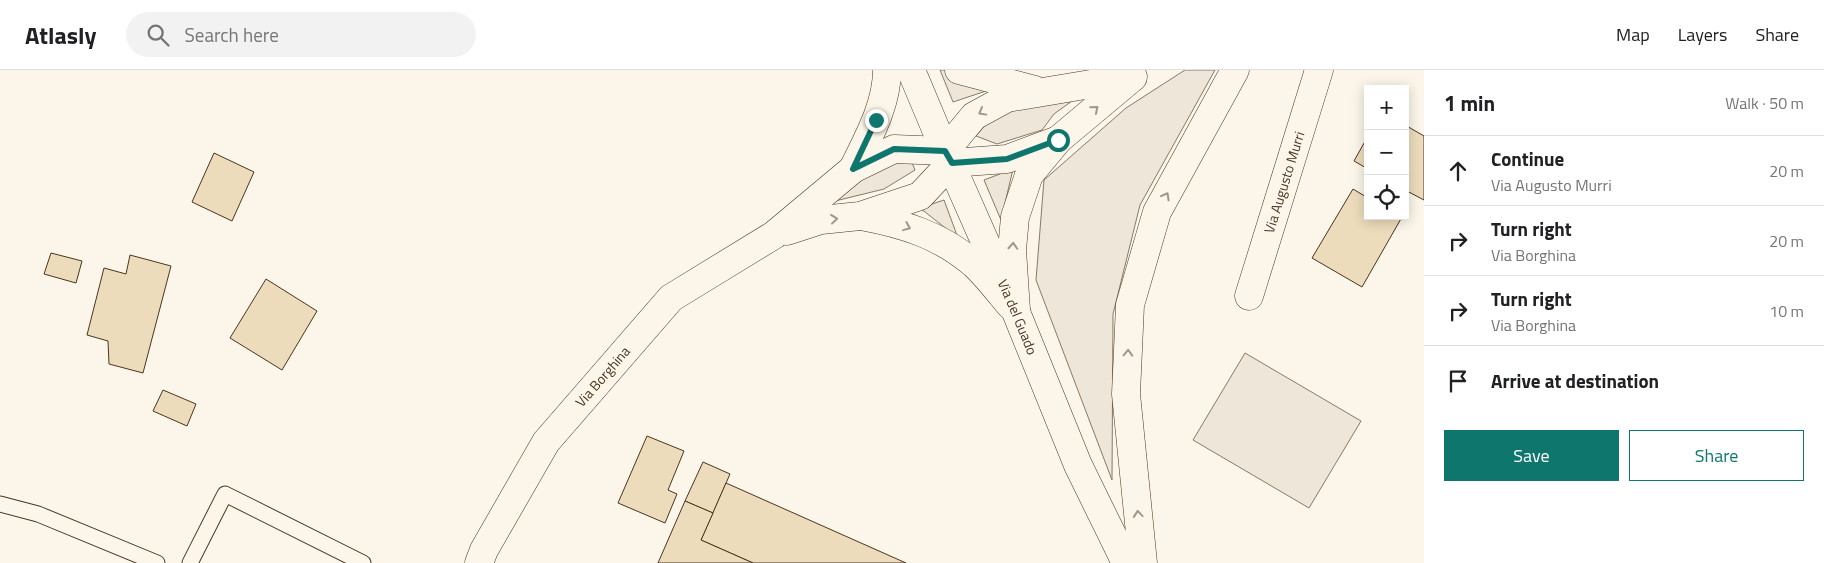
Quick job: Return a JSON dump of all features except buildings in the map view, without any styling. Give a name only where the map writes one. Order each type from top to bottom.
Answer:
[{"type":"street","name":"Via Borghina","points":[[853,169],[876,120],[887,78],[887,70]]},
{"type":"street","name":"Via del Guado","points":[[911,70],[1016,312],[1078,465],[1126,563]]},
{"type":"street","points":[[959,70],[1044,92]]},
{"type":"street","points":[[1143,563],[1126,394],[1130,305],[1157,212],[1234,70]]},
{"type":"street","name":"Via Augusto Murri","points":[[1249,296],[1319,70]]},
{"type":"street","points":[[948,157],[974,116],[1007,98],[1139,74]]},
{"type":"street","points":[[1016,312],[1012,250],[1015,217],[1029,174],[1058,140],[1139,74]]},
{"type":"street","points":[[948,157],[1007,159],[1058,140]]},
{"type":"street","name":"Via Borghina","points":[[479,563],[484,550],[546,442],[671,298],[774,235],[853,169],[894,149],[948,157],[920,196],[860,216],[821,220],[774,235]]},
{"type":"street","points":[[860,216],[897,223],[946,243],[975,265],[1016,312]]},
{"type":"lane","points":[[190,563],[225,494],[364,563]]},
{"type":"lane","points":[[0,504],[38,514],[157,563]]},
{"type":"shaded area","points":[[940,70],[945,70],[986,91],[953,102]]},
{"type":"shaded area","points":[[1185,70],[1215,70],[1140,205],[1113,314],[1112,480],[1036,280],[1044,180],[1126,108]]},
{"type":"shaded area","points":[[1048,101],[1072,101],[1054,114],[1042,130],[997,144],[976,136],[994,115]]},
{"type":"shaded area","points":[[911,160],[915,170],[884,189],[831,202],[885,163]]},
{"type":"shaded area","points":[[1013,169],[1001,220],[984,180]]},
{"type":"shaded area","points":[[944,200],[958,238],[920,208]]},
{"type":"shaded area","points":[[1245,353],[1361,421],[1309,508],[1193,440]]},
{"type":"route","points":[[876,120],[853,169],[894,149],[945,151],[952,163],[1007,159],[1058,140]]}]
